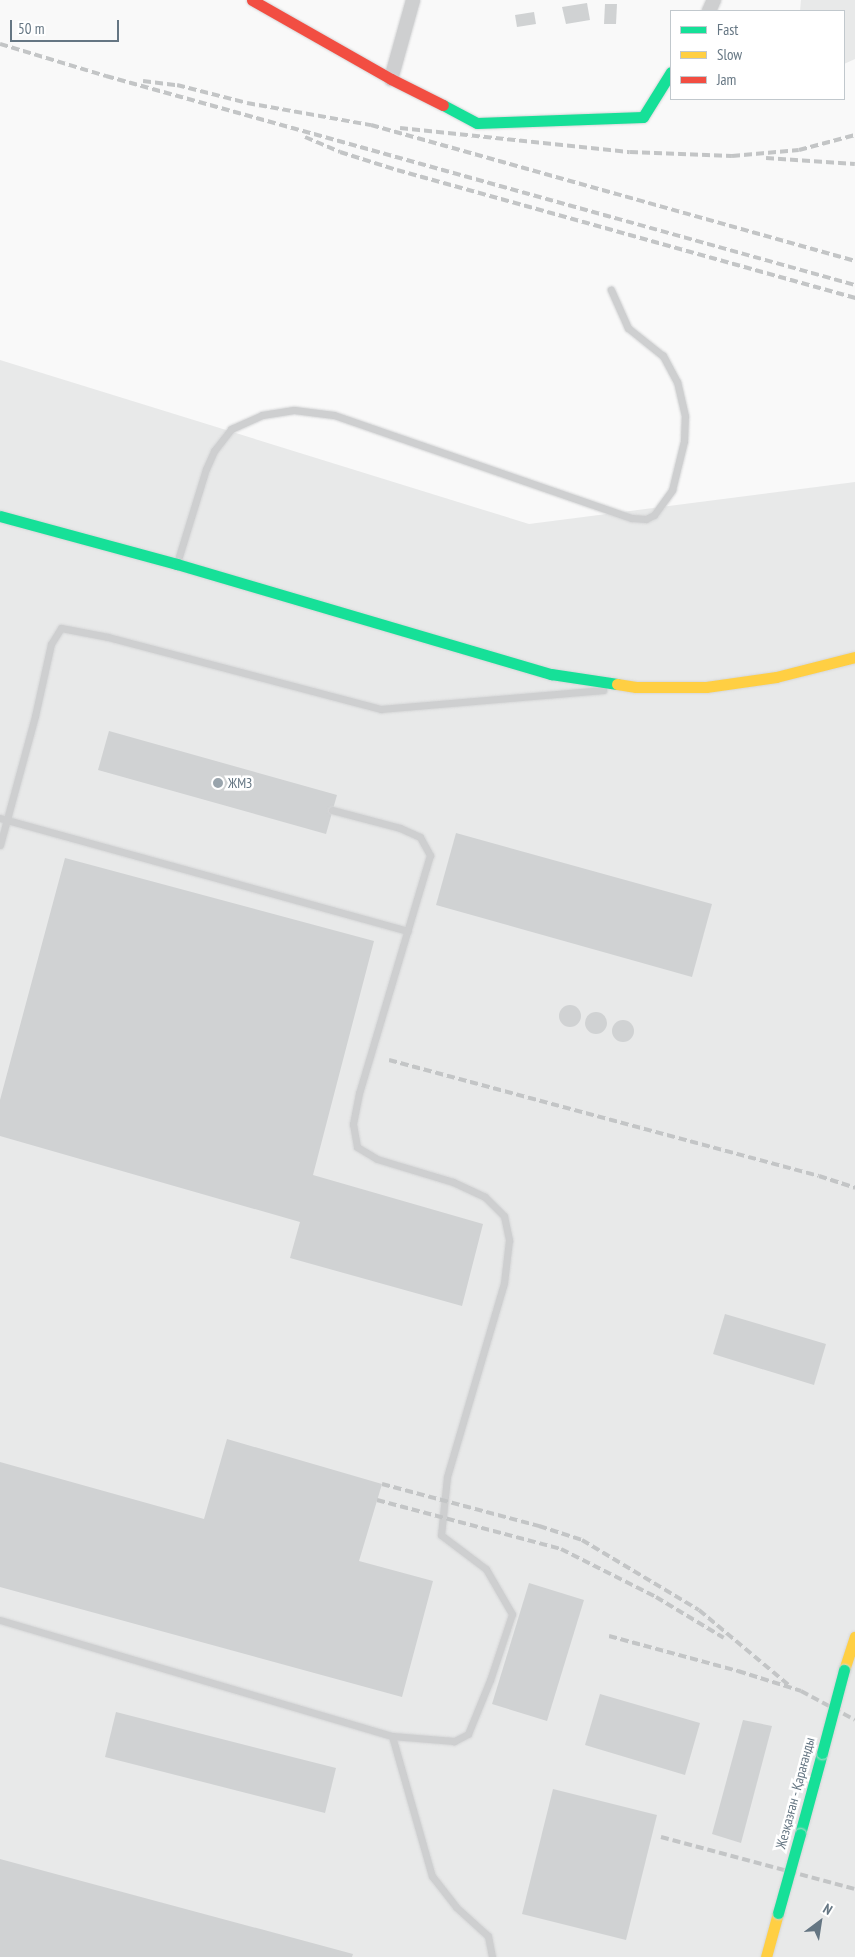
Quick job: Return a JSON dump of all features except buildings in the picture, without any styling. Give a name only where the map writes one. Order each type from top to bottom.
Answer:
[{"type":"main road","points":[[252,0],[269,4],[391,79],[477,123],[643,117],[670,74]]},
{"type":"main road","points":[[0,516],[177,564],[551,674],[636,687],[706,687],[776,677],[855,656]]},
{"type":"main road","name":"Жезқазған - Қарағанды","points":[[766,1957],[844,1670],[855,1637]]},
{"type":"street","points":[[391,79],[413,0]]},
{"type":"lane","points":[[177,564],[206,469],[214,451],[231,429],[262,415],[294,410],[334,415],[632,518],[646,519],[654,515],[672,490],[684,441],[685,416],[677,382],[663,356],[628,328],[611,290]]},
{"type":"lane","points":[[0,844],[3,820],[35,716],[51,644],[61,628],[72,628],[118,639],[381,709],[636,687]]},
{"type":"lane","points":[[0,1620],[392,1736],[454,1741],[468,1734],[490,1680],[512,1614],[486,1570],[441,1536],[447,1477],[504,1283],[509,1240],[504,1216],[485,1197],[453,1182],[377,1159],[357,1147],[353,1124],[359,1093],[430,855],[420,836],[400,828],[332,810]]},
{"type":"lane","points":[[3,820],[408,931]]},
{"type":"lane","points":[[392,1736],[432,1876],[456,1907],[488,1936],[492,1957]]},
{"type":"shaded area","points":[[801,0],[855,0],[855,59],[845,64],[845,10],[800,10]]},
{"type":"shaded area","points":[[0,360],[529,524],[855,482],[855,1957],[0,1957]]},
{"type":"railway","points":[[0,44],[106,76],[855,285]]},
{"type":"railway","points":[[143,81],[177,85],[247,103],[371,125],[855,261]]},
{"type":"railway","points":[[400,128],[630,152],[732,156],[799,150],[855,135]]},
{"type":"railway","points":[[305,137],[340,152],[397,170],[855,298]]},
{"type":"railway","points":[[766,158],[855,164]]},
{"type":"railway","points":[[389,1060],[819,1176],[855,1188]]},
{"type":"railway","points":[[382,1484],[539,1526],[582,1540],[699,1610],[791,1687]]},
{"type":"railway","points":[[377,1500],[561,1549],[656,1597],[724,1638]]},
{"type":"railway","points":[[609,1636],[738,1671],[801,1691],[855,1720]]},
{"type":"railway","points":[[661,1837],[855,1889]]},
{"type":"traffic: fast","points":[[443,105],[477,123],[643,117],[670,74]]},
{"type":"traffic: fast","points":[[0,516],[177,564],[551,674],[617,684]]},
{"type":"traffic: fast","points":[[822,1753],[844,1670]]},
{"type":"traffic: fast","points":[[800,1834],[822,1753]]},
{"type":"traffic: fast","points":[[778,1913],[800,1834]]},
{"type":"traffic: slow","points":[[617,684],[636,687],[706,687],[776,677],[855,657]]},
{"type":"traffic: slow","points":[[844,1670],[855,1637]]},
{"type":"traffic: slow","points":[[766,1957],[778,1913]]},
{"type":"traffic: jam","points":[[252,0],[391,79],[443,105]]},
{"type":"place","name":"ЖМЗ","points":[[218,783]]}]
